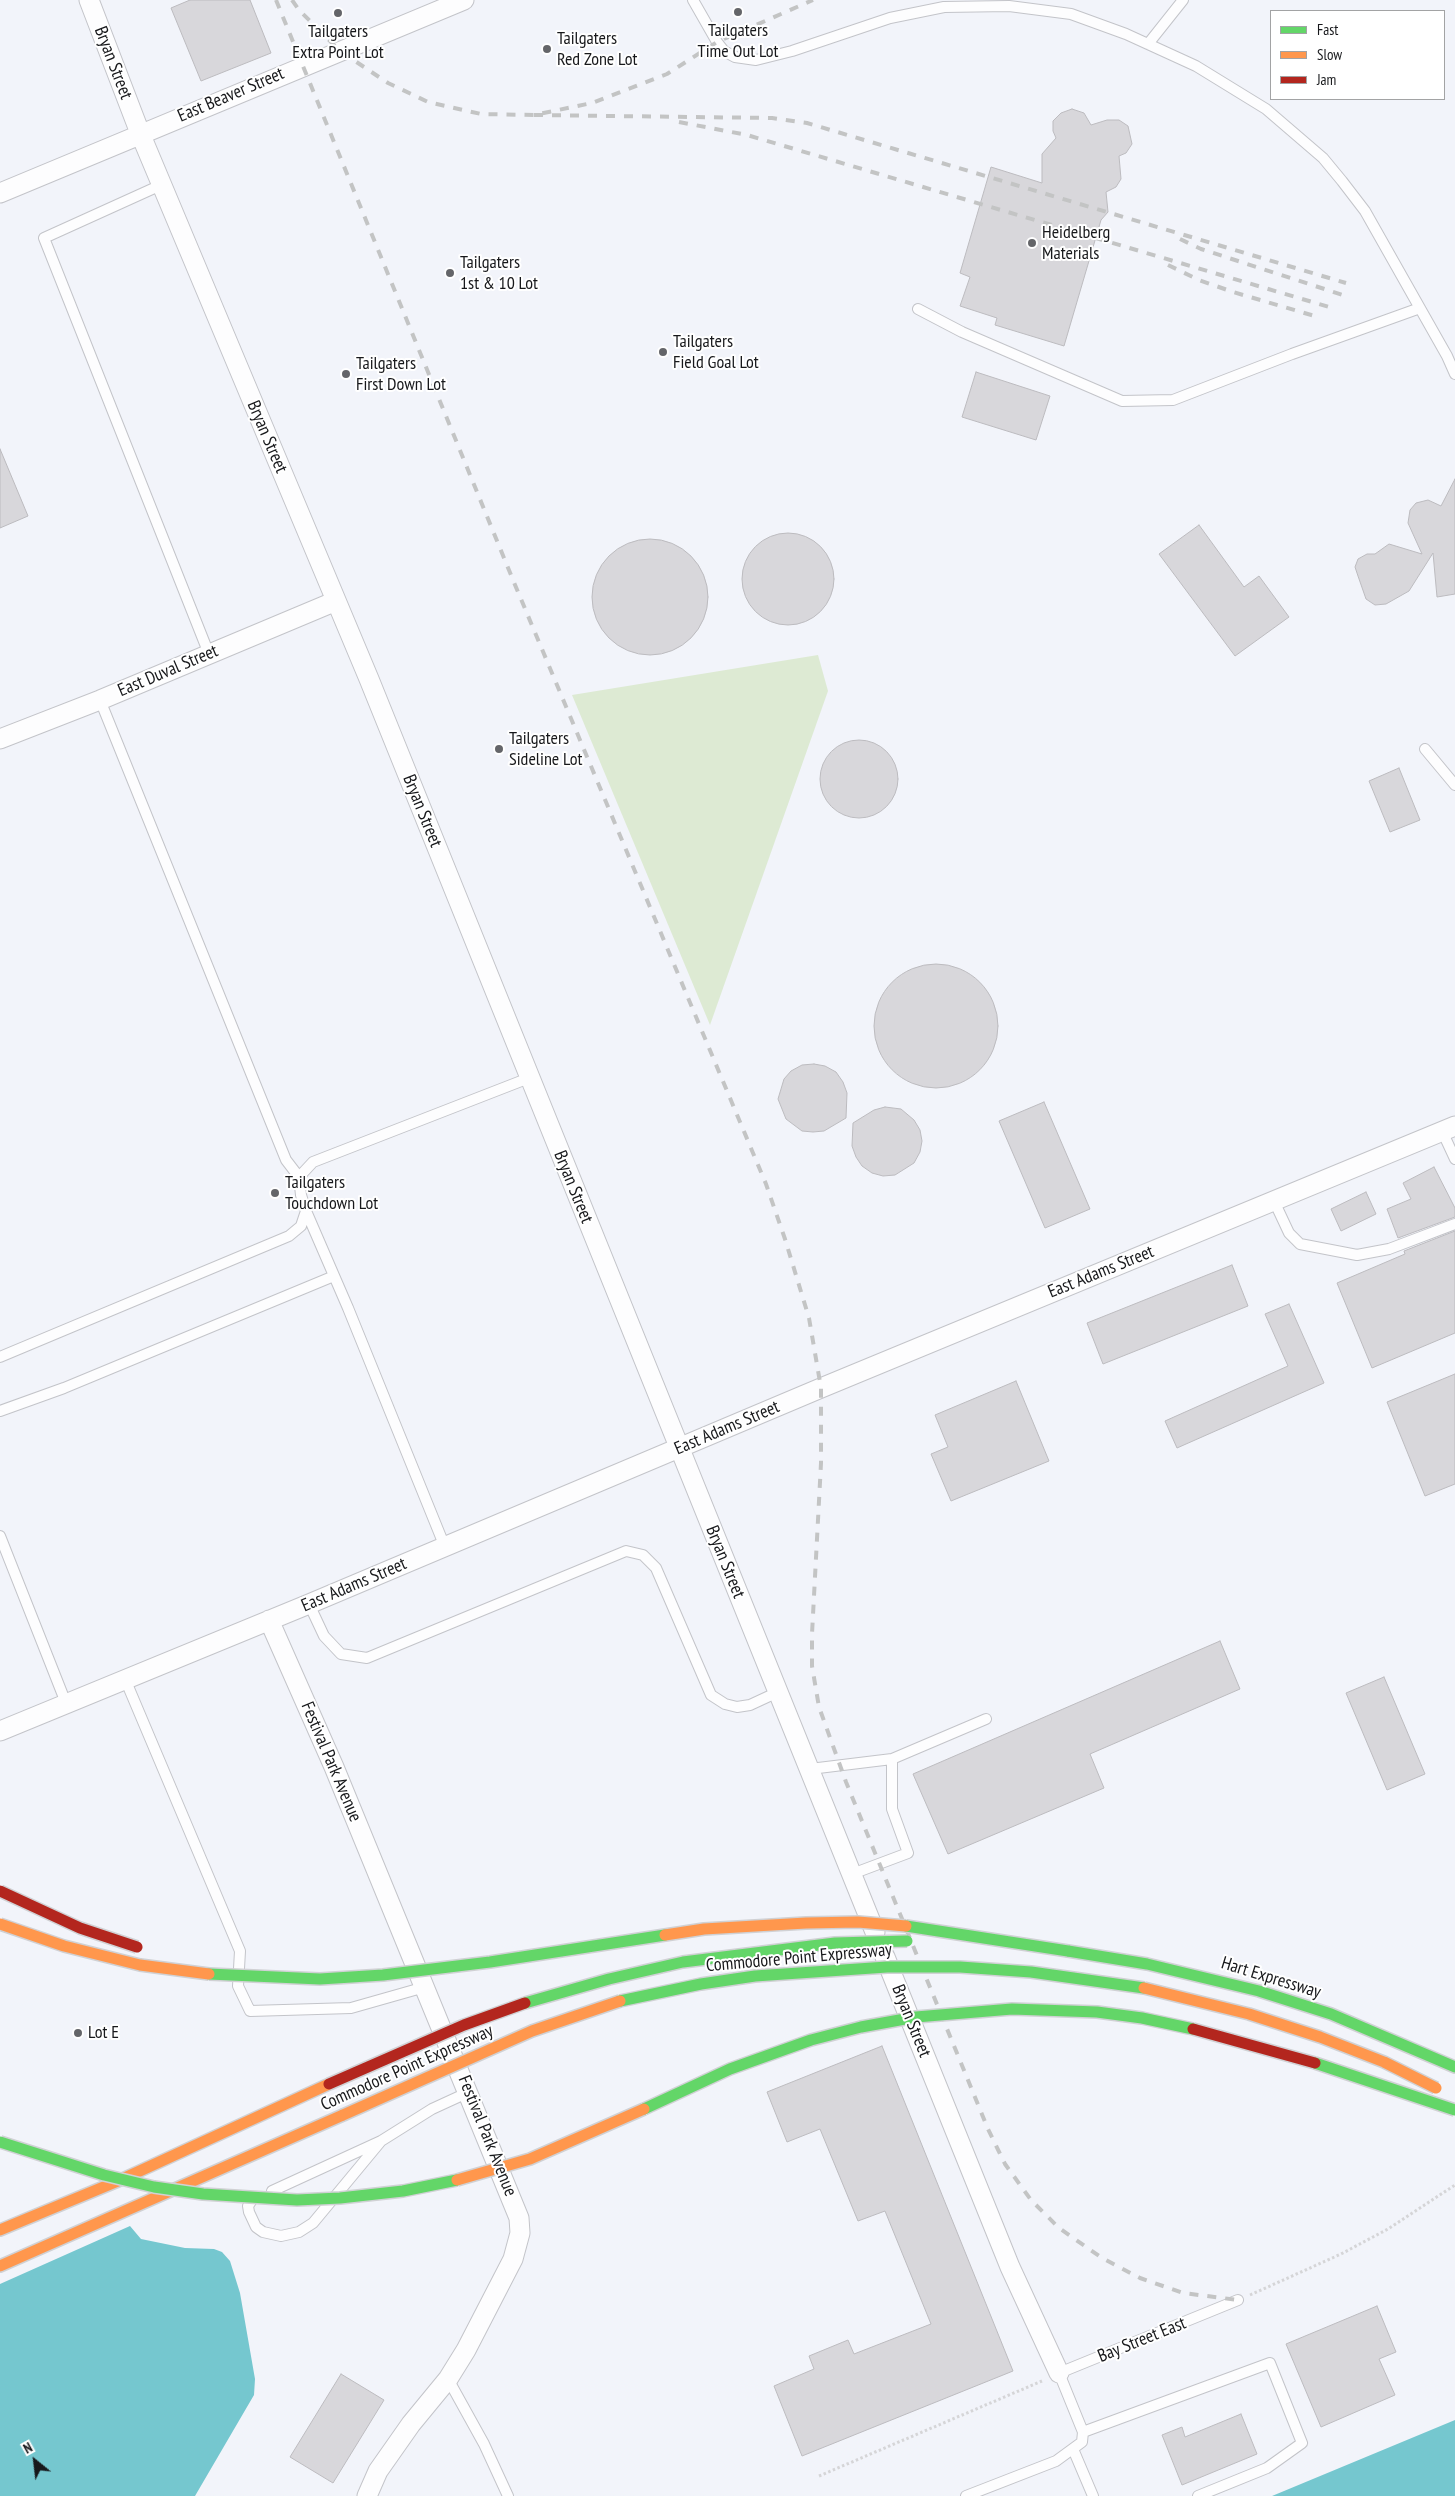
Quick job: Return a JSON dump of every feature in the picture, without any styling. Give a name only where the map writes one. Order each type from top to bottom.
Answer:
[{"type":"highway","points":[[0,1891],[80,1928],[145,1950]]},
{"type":"highway","points":[[0,1924],[73,1948],[167,1970],[235,1977],[320,1979],[376,1976],[704,1930],[806,1922],[858,1922],[908,1926],[1068,1951]]},
{"type":"highway","name":"Commodore Point Expressway","points":[[0,2230],[118,2181],[329,2084],[464,2025],[537,1999],[619,1976],[692,1961],[774,1949],[835,1944],[926,1941],[1068,1951]]},
{"type":"highway","name":"Hart Expressway","points":[[1068,1951],[1156,1966],[1259,1991],[1347,2020],[1455,2067]]},
{"type":"highway","points":[[177,1958],[265,1974],[320,1979]]},
{"type":"highway","name":"Commodore Point Expressway","points":[[0,2266],[507,2042],[576,2015],[621,2002],[701,1984],[755,1976],[845,1968],[912,1966],[1059,1975],[1118,1983],[1199,2000],[1273,2021],[1348,2047],[1404,2071],[1455,2099]]},
{"type":"highway","points":[[0,2142],[104,2175],[154,2187],[203,2194],[296,2200],[340,2198],[403,2191],[467,2178],[530,2159],[590,2134],[730,2069],[811,2040],[861,2027],[916,2017],[1012,2009],[1097,2012],[1142,2018],[1327,2066],[1455,2110]]},
{"type":"street","name":"Bryan Street","points":[[89,0],[140,133],[336,601],[1010,2267],[1059,2373]]},
{"type":"street","name":"East Beaver Street","points":[[0,193],[140,133],[464,0]]},
{"type":"street","name":"East Duval Street","points":[[0,738],[100,700],[336,601]]},
{"type":"street","name":"East Adams Street","points":[[0,1731],[309,1604],[821,1388],[1448,1129]]},
{"type":"street","name":"Festival Park Avenue","points":[[269,1620],[334,1767],[515,2204],[520,2233],[513,2259],[466,2350],[448,2379],[378,2471],[367,2496]]},
{"type":"lane","points":[[693,0],[724,52],[735,57],[756,60],[792,51],[890,18],[944,7],[1009,6],[1071,14],[1148,44],[1196,66],[1266,109],[1323,158],[1366,211],[1455,374]]},
{"type":"lane","points":[[1148,44],[1183,0]]},
{"type":"lane","points":[[162,185],[44,238],[208,654]]},
{"type":"lane","points":[[918,310],[962,332],[1122,401],[1173,400],[1292,354],[1420,308]]},
{"type":"lane","points":[[100,700],[286,1160],[299,1177],[301,1195],[306,1211],[445,1547]]},
{"type":"lane","points":[[1425,749],[1455,785]]},
{"type":"lane","points":[[299,1177],[313,1162],[529,1078]]},
{"type":"lane","points":[[1448,1129],[1455,1159]]},
{"type":"lane","points":[[1274,1200],[1288,1233],[1300,1244],[1358,1254],[1388,1248],[1455,1224]]},
{"type":"lane","points":[[0,1357],[289,1236],[302,1226],[306,1211]]},
{"type":"lane","points":[[0,1411],[64,1388],[334,1276]]},
{"type":"lane","points":[[0,1536],[66,1704]]},
{"type":"lane","points":[[309,1604],[324,1636],[340,1654],[367,1658],[626,1551],[643,1555],[656,1568],[711,1694],[725,1704],[737,1707],[750,1705],[778,1692]]},
{"type":"lane","points":[[125,1679],[240,1952],[238,1986],[250,2012],[351,2008],[426,1987]]},
{"type":"lane","points":[[810,1769],[892,1759],[986,1719]]},
{"type":"lane","points":[[852,1874],[908,1853],[892,1809],[892,1759]]},
{"type":"lane","points":[[381,2141],[307,2228],[291,2235],[271,2235],[263,2232],[251,2220],[248,2206],[256,2198],[381,2141],[432,2109],[469,2092]]},
{"type":"lane","name":"Bay Street East","points":[[1059,2373],[1238,2300]]},
{"type":"lane","points":[[1083,2432],[1270,2363],[1302,2443],[1267,2468],[1198,2496]]},
{"type":"lane","points":[[966,2496],[1056,2461],[1082,2442],[1083,2432],[1059,2373]]},
{"type":"lane","points":[[448,2379],[484,2444],[508,2496]]},
{"type":"lane","points":[[1073,2449],[1093,2496]]},
{"type":"path","points":[[1238,2300],[1349,2250],[1388,2229],[1455,2186]]},
{"type":"path","points":[[819,2476],[1059,2373]]},
{"type":"green space","points":[[818,655],[828,691],[710,1025],[572,695]]},
{"type":"water","points":[[130,2226],[141,2239],[185,2248],[214,2249],[222,2252],[230,2261],[240,2293],[255,2379],[254,2395],[195,2496],[0,2496],[0,2284]]},
{"type":"water","points":[[1455,2420],[1455,2496],[1272,2496]]},
{"type":"building","points":[[190,0],[250,0],[271,53],[201,81],[171,8]]},
{"type":"building","name":"Heidelberg Materials","points":[[1072,109],[1084,113],[1091,125],[1107,120],[1119,120],[1128,126],[1132,144],[1126,153],[1119,156],[1121,179],[1116,187],[1106,192],[1108,212],[1101,220],[1064,346],[995,325],[997,318],[960,306],[970,277],[960,273],[991,167],[1042,183],[1042,154],[1056,138],[1053,131],[1053,121],[1061,113]]},
{"type":"building","points":[[976,372],[1050,396],[1036,440],[962,417]]},
{"type":"building","points":[[0,449],[28,516],[0,528]]},
{"type":"building","points":[[1455,479],[1455,594],[1437,597],[1433,553],[1409,591],[1386,604],[1375,605],[1366,599],[1355,567],[1358,559],[1367,554],[1375,554],[1389,544],[1422,554],[1408,523],[1410,510],[1416,503],[1428,500],[1441,506]]},
{"type":"building","points":[[1199,525],[1244,587],[1259,576],[1289,617],[1235,656],[1159,554]]},
{"type":"building","points":[[779,533],[797,533],[814,540],[827,553],[834,570],[834,588],[827,605],[814,618],[797,625],[779,625],[762,618],[749,605],[742,588],[742,570],[749,553],[762,540]]},
{"type":"building","points":[[650,539],[672,543],[691,556],[704,575],[708,597],[704,619],[691,638],[672,651],[650,655],[628,651],[609,638],[596,619],[592,597],[596,575],[609,556],[628,543]]},
{"type":"building","points":[[859,740],[874,743],[891,757],[895,764],[898,779],[895,794],[881,811],[874,815],[859,818],[844,815],[827,801],[823,794],[820,779],[823,764],[837,747],[844,743]]},
{"type":"building","points":[[1399,768],[1420,820],[1390,832],[1369,781]]},
{"type":"building","points":[[936,964],[960,969],[980,982],[993,1002],[998,1026],[993,1050],[980,1070],[960,1083],[936,1088],[912,1083],[892,1070],[879,1050],[874,1026],[879,1002],[892,982],[912,969]]},
{"type":"building","points":[[814,1064],[825,1066],[836,1072],[843,1082],[847,1093],[846,1118],[824,1131],[802,1131],[786,1119],[778,1099],[784,1079],[791,1071],[802,1065]]},
{"type":"building","points":[[1044,1102],[1090,1209],[1045,1228],[999,1121]]},
{"type":"building","points":[[885,1107],[901,1109],[914,1120],[920,1130],[922,1141],[920,1152],[914,1163],[895,1175],[883,1176],[872,1173],[862,1166],[852,1146],[853,1123],[874,1110]]},
{"type":"building","points":[[1434,1167],[1455,1208],[1455,1217],[1398,1238],[1387,1209],[1411,1199],[1403,1183]]},
{"type":"building","points":[[1366,1192],[1376,1214],[1341,1231],[1331,1209]]},
{"type":"building","points":[[1455,1231],[1455,1333],[1372,1368],[1337,1283],[1405,1254],[1404,1251]]},
{"type":"building","points":[[1232,1265],[1248,1306],[1103,1364],[1087,1323]]},
{"type":"building","points":[[1289,1304],[1324,1383],[1177,1448],[1165,1421],[1288,1366],[1265,1314]]},
{"type":"building","points":[[1455,1374],[1455,1484],[1425,1496],[1387,1402]]},
{"type":"building","points":[[1016,1381],[1049,1461],[951,1501],[931,1454],[948,1447],[935,1415]]},
{"type":"building","points":[[1220,1641],[1240,1689],[1090,1754],[1104,1788],[948,1854],[913,1774]]},
{"type":"building","points":[[1384,1677],[1425,1774],[1387,1790],[1346,1693]]},
{"type":"building","points":[[882,2046],[1013,2371],[802,2456],[774,2386],[814,2369],[809,2356],[848,2340],[854,2354],[931,2324],[885,2211],[858,2221],[820,2129],[787,2142],[767,2092]]},
{"type":"building","points":[[1377,2306],[1396,2352],[1379,2359],[1395,2395],[1321,2427],[1286,2344]]},
{"type":"building","points":[[341,2374],[384,2400],[333,2483],[290,2457]]},
{"type":"building","points":[[1241,2414],[1257,2454],[1182,2485],[1162,2435],[1182,2427],[1185,2437]]},
{"type":"railway","points":[[276,0],[513,580],[766,1184],[785,1239],[809,1318],[821,1388],[821,1463],[812,1634],[812,1666],[819,1707],[846,1782],[988,2129],[1005,2164],[1031,2200],[1059,2228],[1102,2258],[1140,2278],[1183,2293],[1238,2300]]},
{"type":"railway","points":[[292,0],[299,10],[340,51],[388,83],[428,102],[481,114],[534,115],[592,103],[667,74],[717,42],[813,0]]},
{"type":"railway","points":[[534,115],[772,118],[807,123],[1346,283]]},
{"type":"railway","points":[[679,122],[747,135],[1336,309]]},
{"type":"railway","points":[[1180,239],[1201,249],[1346,296]]},
{"type":"railway","points":[[1168,265],[1199,280],[1233,292],[1318,317]]},
{"type":"traffic: fast","points":[[906,1926],[1068,1951]]},
{"type":"traffic: fast","points":[[209,1974],[320,1979],[383,1975],[490,1962],[665,1935]]},
{"type":"traffic: fast","points":[[525,2003],[609,1979],[683,1962],[835,1943],[907,1941]]},
{"type":"traffic: fast","points":[[1068,1951],[1147,1964],[1259,1991],[1331,2014],[1455,2067]]},
{"type":"traffic: fast","points":[[620,2001],[701,1984],[755,1976],[887,1967],[960,1967],[1031,1972],[1144,1988]]},
{"type":"traffic: fast","points":[[644,2109],[730,2069],[811,2040],[861,2027],[916,2017],[1012,2009],[1097,2012],[1142,2018],[1193,2029]]},
{"type":"traffic: fast","points":[[1315,2063],[1455,2110]]},
{"type":"traffic: fast","points":[[0,2142],[104,2175],[154,2187],[203,2194],[297,2200],[340,2198],[403,2191],[457,2180]]},
{"type":"traffic: slow","points":[[665,1935],[704,1929],[806,1923],[858,1922],[906,1926]]},
{"type":"traffic: slow","points":[[0,1924],[64,1946],[140,1965],[209,1974]]},
{"type":"traffic: slow","points":[[1144,1988],[1249,2014],[1320,2037],[1384,2062],[1436,2088]]},
{"type":"traffic: slow","points":[[343,2115],[532,2031],[620,2001]]},
{"type":"traffic: slow","points":[[0,2230],[118,2181],[329,2084]]},
{"type":"traffic: slow","points":[[457,2180],[530,2159],[644,2109]]},
{"type":"traffic: slow","points":[[0,2266],[343,2115]]},
{"type":"traffic: jam","points":[[0,1891],[80,1928],[137,1947]]},
{"type":"traffic: jam","points":[[329,2084],[464,2025],[525,2003]]},
{"type":"traffic: jam","points":[[1193,2029],[1315,2063]]},
{"type":"place","name":"Tailgaters Time Out Lot","points":[[738,12]]},
{"type":"place","name":"Tailgaters Extra Point Lot","points":[[338,13]]},
{"type":"place","name":"Tailgaters Red Zone Lot","points":[[547,49]]},
{"type":"place","name":"Heidelberg Materials","points":[[1032,243]]},
{"type":"place","name":"Tailgaters 1st & 10 Lot","points":[[450,273]]},
{"type":"place","name":"Tailgaters Field Goal Lot","points":[[663,352]]},
{"type":"place","name":"Tailgaters First Down Lot","points":[[346,374]]},
{"type":"place","name":"Tailgaters Sideline Lot","points":[[499,749]]},
{"type":"place","name":"Tailgaters Touchdown Lot","points":[[275,1193]]},
{"type":"place","name":"Lot E","points":[[78,2033]]}]
